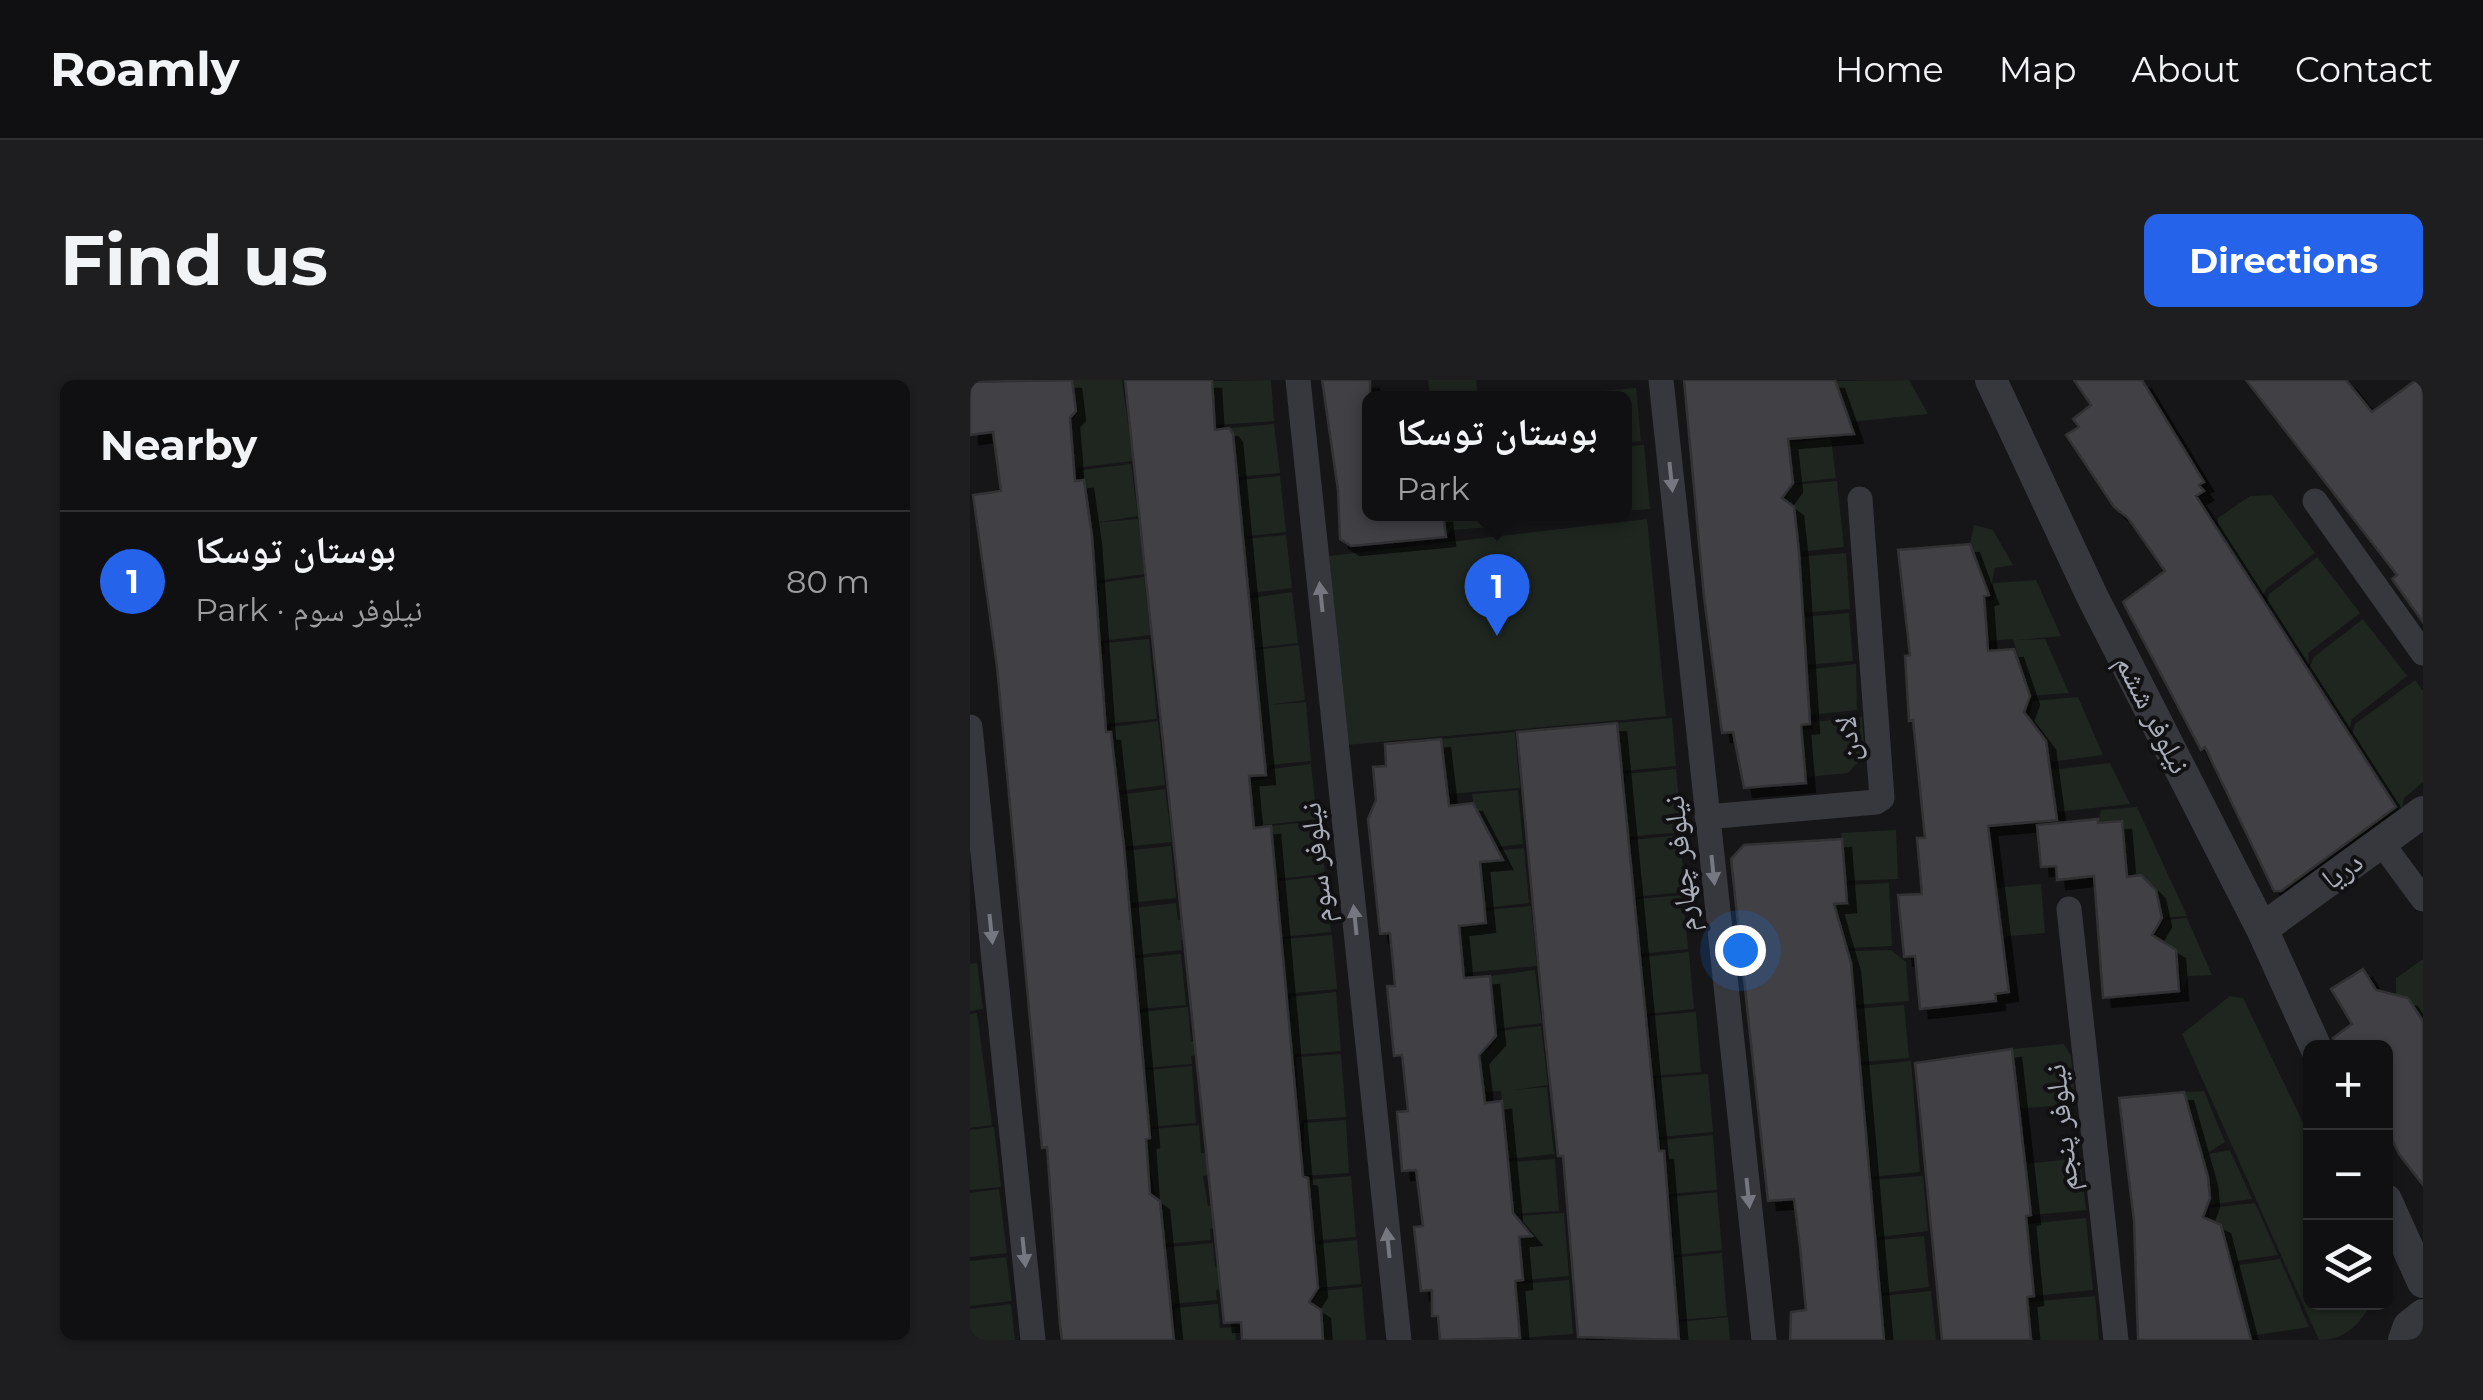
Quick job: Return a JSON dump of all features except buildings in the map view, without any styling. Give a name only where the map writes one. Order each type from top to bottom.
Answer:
[{"type":"street","name":"نیلوفر سوم","points":[[1298,380],[1398,1340]]},
{"type":"street","name":"نیلوفر چهارم","points":[[1661,380],[1764,1340]]},
{"type":"street","name":"نیلوفر ششم","points":[[1992,380],[2092,596],[2262,928],[2312,1040]]},
{"type":"street","name":"لادن","points":[[1707,816],[1876,802],[1882,798],[1860,499]]},
{"type":"street","points":[[2315,502],[2423,654]]},
{"type":"street","points":[[970,727],[1032,1340]]},
{"type":"street","name":"دریا","points":[[2262,928],[2423,812]]},
{"type":"street","points":[[2381,842],[2423,900]]},
{"type":"street","name":"نیلوفر پنجم","points":[[2069,909],[2116,1340]]},
{"type":"street","points":[[2393,1216],[2423,1282]]},
{"type":"street","points":[[2404,1340],[2409,1326],[2423,1316]]},
{"type":"shaded area","points":[[1072,380],[1122,380],[1133,461],[1074,468],[1069,423],[1078,412]]},
{"type":"shaded area","points":[[1271,380],[1274,421],[1215,425],[1212,381]]},
{"type":"shaded area","points":[[1428,380],[1476,380],[1477,391],[1429,391]]},
{"type":"shaded area","points":[[1909,380],[1928,414],[1850,422],[1835,381]]},
{"type":"shaded area","points":[[1636,388],[1641,441],[1632,442],[1632,391],[1602,391]]},
{"type":"shaded area","points":[[1274,424],[1280,473],[1237,477],[1229,428]]},
{"type":"shaded area","points":[[1831,438],[1836,478],[1793,483],[1789,443]]},
{"type":"shaded area","points":[[1644,445],[1650,509],[1632,510],[1632,446]]},
{"type":"shaded area","points":[[1131,464],[1138,516],[1094,523],[1138,519],[1146,574],[1094,581],[1090,541],[1094,539],[1082,470]]},
{"type":"shaded area","points":[[1280,476],[1286,532],[1242,537],[1240,480]]},
{"type":"shaded area","points":[[1837,481],[1844,547],[1799,552],[1794,507],[1784,500],[1793,485]]},
{"type":"shaded area","points":[[2272,495],[2315,553],[2266,589],[2260,602],[2218,531],[2218,518],[2250,496]]},
{"type":"shaded area","points":[[1647,519],[1666,716],[1346,745],[1329,556]]},
{"type":"shaded area","points":[[1444,521],[1491,521],[1491,527],[1452,530],[1446,537]]},
{"type":"shaded area","points":[[1974,525],[1993,530],[2013,565],[1995,568],[1989,595],[1970,544]]},
{"type":"shaded area","points":[[1286,535],[1292,588],[1251,593],[1248,602],[1245,539]]},
{"type":"shaded area","points":[[1846,553],[1850,609],[1801,613],[1797,557]]},
{"type":"shaded area","points":[[2317,557],[2360,613],[2308,653],[2309,665],[2266,608],[2269,594]]},
{"type":"shaded area","points":[[1144,577],[1151,635],[1101,641],[1095,596],[1099,595],[1098,583]]},
{"type":"shaded area","points":[[2036,580],[2061,636],[2017,640],[2045,639],[2069,693],[2030,696],[2013,639],[1987,641],[1984,601],[1994,600],[1993,583]]},
{"type":"shaded area","points":[[1292,592],[1298,643],[1254,648],[1249,607],[1252,598]]},
{"type":"shaded area","points":[[1849,613],[1853,661],[1806,665],[1802,617]]},
{"type":"shaded area","points":[[2363,619],[2407,676],[2352,719],[2349,732],[2314,683],[2304,679],[2314,657]]},
{"type":"shaded area","points":[[1149,639],[1157,719],[1106,724],[1099,655],[1105,654],[1104,643]]},
{"type":"shaded area","points":[[1299,645],[1305,700],[1268,705],[1306,702],[1311,761],[1269,765],[1266,775],[1255,650]]},
{"type":"shaded area","points":[[1856,664],[1857,710],[1809,715],[1804,670]]},
{"type":"shaded area","points":[[2415,680],[2423,691],[2423,782],[2404,798],[2401,814],[2351,738],[2355,724]]},
{"type":"shaded area","points":[[2078,697],[2103,755],[2048,762],[2028,718],[2033,701]]},
{"type":"shaded area","points":[[1862,717],[1865,755],[1848,773],[1806,777],[1801,730],[1813,729],[1813,722]]},
{"type":"shaded area","points":[[1672,718],[1676,766],[1621,771],[1617,723]]},
{"type":"shaded area","points":[[1158,721],[1165,785],[1118,791],[1111,727]]},
{"type":"shaded area","points":[[1515,732],[1520,788],[1448,794],[1446,773],[1442,773],[1441,739]]},
{"type":"shaded area","points":[[2110,763],[2130,804],[2056,812],[2051,770]]},
{"type":"shaded area","points":[[1311,764],[1317,819],[1254,826],[1249,781],[1267,779],[1271,769]]},
{"type":"shaded area","points":[[1676,769],[1682,832],[1628,837],[1625,774]]},
{"type":"shaded area","points":[[1165,789],[1172,842],[1124,847],[1117,795]]},
{"type":"shaded area","points":[[1518,790],[1523,844],[1480,849],[1472,794]]},
{"type":"shaded area","points":[[2137,807],[2187,916],[2162,918],[2156,890],[2141,875],[2108,875],[2107,866],[2126,864],[2122,822],[2098,823],[2101,810]]},
{"type":"shaded area","points":[[1319,821],[1325,874],[1276,879],[1271,826]]},
{"type":"shaded area","points":[[1896,830],[1898,879],[1844,881],[1841,833]]},
{"type":"shaded area","points":[[1680,835],[1685,892],[1634,897],[1631,840]]},
{"type":"shaded area","points":[[1171,846],[1176,898],[1129,903],[1123,851]]},
{"type":"shaded area","points":[[1524,848],[1529,903],[1485,908],[1482,852]]},
{"type":"shaded area","points":[[1325,876],[1331,932],[1282,937],[1279,881]]},
{"type":"shaded area","points":[[1889,883],[1892,946],[1828,949],[1827,904],[1845,885]]},
{"type":"shaded area","points":[[2041,884],[2045,933],[1999,937],[1995,888]]},
{"type":"shaded area","points":[[1683,895],[1688,949],[1640,954],[1637,899]]},
{"type":"shaded area","points":[[1176,903],[1178,920],[1188,919],[1190,938],[1181,940],[1182,950],[1127,956],[1124,909]]},
{"type":"shaded area","points":[[1531,906],[1537,966],[1463,973],[1459,928],[1488,926],[1487,910]]},
{"type":"shaded area","points":[[2187,918],[2212,975],[2188,976],[2183,991],[2177,954],[2171,955],[2170,946],[2154,937],[2164,920]]},
{"type":"shaded area","points":[[1332,935],[1337,989],[1285,994],[1284,939]]},
{"type":"shaded area","points":[[1891,950],[1906,962],[1909,1001],[1855,1005],[1848,951]]},
{"type":"shaded area","points":[[1689,952],[1694,1009],[1646,1014],[1643,957]]},
{"type":"shaded area","points":[[1181,954],[1186,1005],[1138,1009],[1129,959]]},
{"type":"shaded area","points":[[2423,959],[2423,1021],[2408,998],[2396,995],[2396,978]]},
{"type":"shaded area","points":[[977,963],[983,1009],[970,1011],[970,964]]},
{"type":"shaded area","points":[[1535,970],[1542,1023],[1496,1029],[1490,976]]},
{"type":"shaded area","points":[[1336,992],[1341,1051],[1292,1055],[1290,997]]},
{"type":"shaded area","points":[[2230,996],[2243,998],[2303,1122],[2303,1304],[2182,1034]]},
{"type":"shaded area","points":[[1904,1005],[1909,1058],[1861,1062],[1855,1009]]},
{"type":"shaded area","points":[[1188,1007],[1191,1041],[1205,1041],[1206,1054],[1191,1056],[1192,1064],[1144,1068],[1141,1012]]},
{"type":"shaded area","points":[[1696,1012],[1701,1072],[1652,1076],[1650,1016]]},
{"type":"shaded area","points":[[977,1013],[992,1125],[970,1128],[970,1014]]},
{"type":"shaded area","points":[[1541,1026],[1548,1085],[1514,1090],[1547,1087],[1554,1154],[1507,1159],[1501,1091],[1484,1092],[1481,1070],[1470,1051],[1488,1050],[1499,1037],[1498,1031]]},
{"type":"shaded area","points":[[2064,1044],[2071,1056],[2076,1104],[2018,1109],[2012,1049]]},
{"type":"shaded area","points":[[1341,1054],[1346,1117],[1303,1120],[1300,1125],[1296,1057]]},
{"type":"shaded area","points":[[1911,1061],[1920,1172],[1872,1177],[1869,1150],[1858,1140],[1862,1127],[1868,1126],[1864,1089],[1857,1089],[1852,1077],[1860,1066]]},
{"type":"shaded area","points":[[1192,1066],[1196,1123],[1149,1127],[1147,1070]]},
{"type":"shaded area","points":[[1708,1074],[1713,1132],[1658,1137],[1656,1078]]},
{"type":"shaded area","points":[[2204,1091],[2225,1142],[2201,1157],[2184,1092]]},
{"type":"shaded area","points":[[1346,1120],[1349,1173],[1303,1176],[1304,1123]]},
{"type":"shaded area","points":[[1199,1125],[1201,1153],[1216,1152],[1218,1174],[1203,1176],[1208,1206],[1223,1205],[1224,1227],[1210,1229],[1211,1240],[1164,1244],[1146,1141],[1152,1140],[1152,1129]]},
{"type":"shaded area","points":[[994,1127],[1001,1187],[970,1190],[970,1130]]},
{"type":"shaded area","points":[[1713,1135],[1717,1190],[1667,1194],[1660,1140]]},
{"type":"shaded area","points":[[2230,1150],[2252,1199],[2207,1205],[2200,1162],[2207,1154]]},
{"type":"shaded area","points":[[2080,1158],[2086,1210],[2031,1215],[2025,1164]]},
{"type":"shaded area","points":[[1555,1159],[1559,1211],[1513,1214],[1509,1162]]},
{"type":"shaded area","points":[[1351,1176],[1356,1237],[1302,1242],[1306,1180]]},
{"type":"shaded area","points":[[1923,1176],[1928,1231],[1872,1238],[1877,1233],[1873,1199],[1862,1193],[1871,1180]]},
{"type":"shaded area","points":[[999,1189],[1007,1253],[970,1257],[970,1193]]},
{"type":"shaded area","points":[[1717,1192],[1722,1250],[1674,1255],[1671,1197]]},
{"type":"shaded area","points":[[2255,1203],[2278,1255],[2236,1261],[2234,1270],[2221,1226],[2210,1220],[2209,1208]]},
{"type":"shaded area","points":[[1564,1213],[1569,1276],[1523,1280],[1516,1216]]},
{"type":"shaded area","points":[[2086,1218],[2093,1290],[2034,1296],[2026,1224]]},
{"type":"shaded area","points":[[1924,1236],[1929,1287],[1882,1293],[1878,1255],[1869,1248],[1869,1241]]},
{"type":"shaded area","points":[[1357,1240],[1361,1284],[1318,1288],[1315,1254],[1305,1245]]},
{"type":"shaded area","points":[[1213,1243],[1215,1267],[1229,1266],[1232,1288],[1216,1290],[1217,1300],[1171,1304],[1166,1254],[1160,1248]]},
{"type":"shaded area","points":[[1722,1253],[1727,1316],[1677,1320],[1669,1258]]},
{"type":"shaded area","points":[[1006,1257],[1012,1301],[970,1306],[970,1261]]},
{"type":"shaded area","points":[[2280,1259],[2309,1327],[2250,1336],[2233,1277],[2239,1265]]},
{"type":"shaded area","points":[[1569,1280],[1573,1334],[1520,1338],[1516,1284]]},
{"type":"shaded area","points":[[1362,1287],[1366,1340],[1323,1340],[1321,1310],[1311,1303],[1320,1291]]},
{"type":"shaded area","points":[[1931,1291],[1936,1340],[1884,1340],[1882,1314],[1872,1315],[1880,1296]]},
{"type":"shaded area","points":[[2095,1296],[2099,1340],[2031,1340],[2028,1302]]},
{"type":"shaded area","points":[[1011,1304],[1015,1340],[970,1340],[970,1309]]},
{"type":"shaded area","points":[[1218,1304],[1220,1328],[1235,1327],[1236,1340],[1175,1340],[1175,1308]]},
{"type":"shaded area","points":[[2306,1310],[2368,1310],[2351,1329],[2337,1337],[2319,1340]]},
{"type":"shaded area","points":[[1728,1317],[1730,1340],[1681,1340],[1679,1322]]},
{"type":"place","name":"بوستان توسکا","points":[[1497,636]]}]
